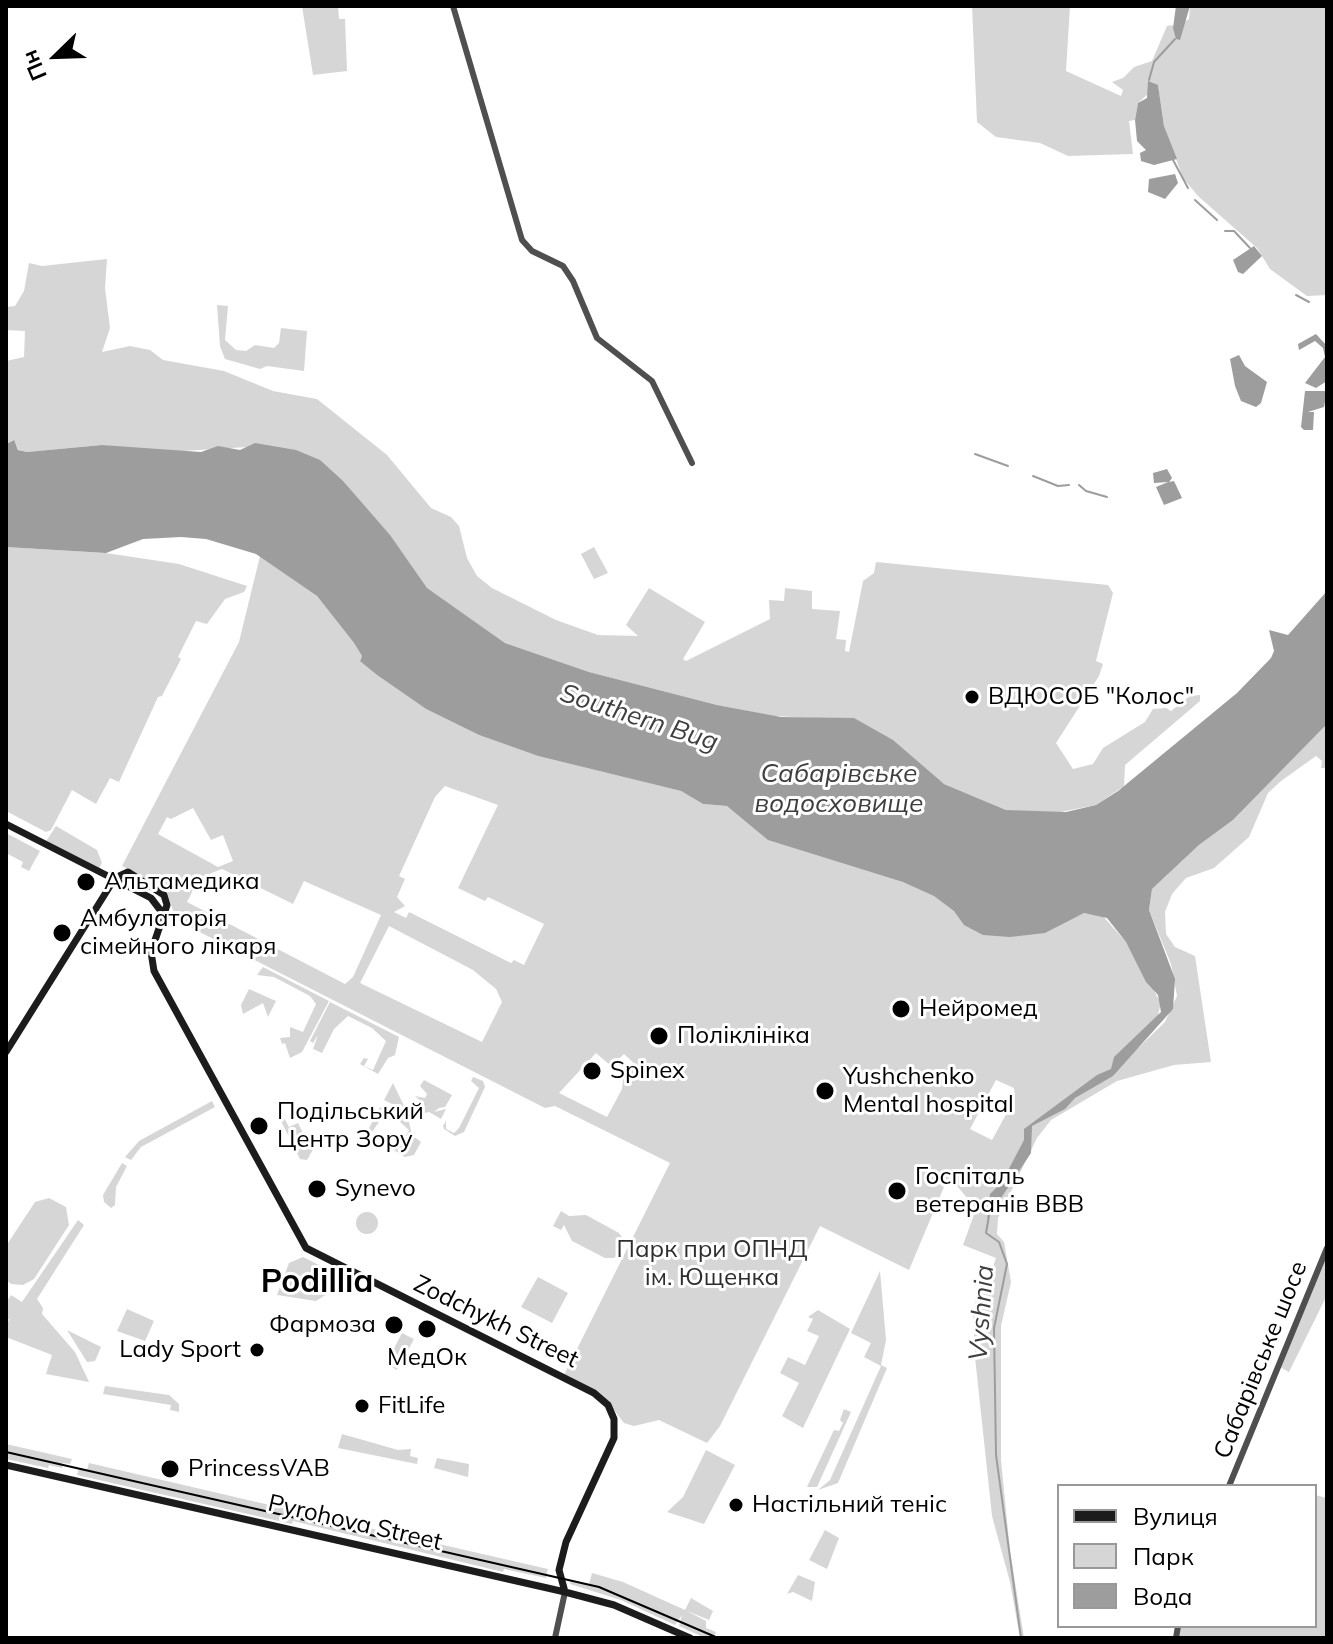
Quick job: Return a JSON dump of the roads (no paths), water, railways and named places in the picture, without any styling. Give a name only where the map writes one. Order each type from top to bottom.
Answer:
[{"type":"main road","name":"Zodchykh Street","points":[[6,824],[151,898],[164,915],[152,948],[154,971],[306,1248],[594,1393],[608,1405],[614,1419],[614,1438],[566,1542],[559,1570],[565,1592]]},
{"type":"main road","points":[[6,1052],[115,878]]},
{"type":"main road","name":"Pyrohova Street","points":[[6,1465],[565,1592],[614,1605],[690,1638]]},
{"type":"street","points":[[453,6],[522,240],[532,251],[557,261],[571,275],[595,336],[652,381],[692,463]]},
{"type":"street","name":"Сабарівське шосе","points":[[1230,1484],[1327,1248]]},
{"type":"street","points":[[555,1638],[565,1592]]},
{"type":"water","points":[[1176,6],[1190,6],[1180,40],[1176,39],[1173,28]]},
{"type":"water","points":[[1148,81],[1158,85],[1164,126],[1177,159],[1154,165],[1141,161],[1140,153],[1146,150],[1137,141],[1135,120],[1138,103],[1147,98]]},
{"type":"water","points":[[1175,174],[1178,183],[1165,199],[1148,192],[1149,179]]},
{"type":"water","points":[[1254,246],[1262,256],[1243,274],[1238,272],[1233,260]]},
{"type":"water","points":[[1316,334],[1327,346],[1327,381],[1316,388],[1305,383],[1325,357],[1323,348],[1315,341],[1299,350],[1298,344]]},
{"type":"water","points":[[1239,355],[1245,366],[1267,382],[1261,403],[1256,407],[1241,401],[1235,386],[1230,359]]},
{"type":"water","points":[[1305,391],[1327,391],[1324,407],[1308,412],[1314,412],[1313,430],[1301,427]]},
{"type":"water","name":"Сабарівське водосховище","points":[[14,440],[18,450],[27,452],[102,445],[201,452],[218,446],[240,450],[255,443],[296,450],[320,460],[343,481],[390,535],[427,588],[505,643],[589,672],[717,705],[781,717],[854,718],[893,740],[944,784],[1006,810],[1066,812],[1096,805],[1118,791],[1237,693],[1271,658],[1274,651],[1269,630],[1288,635],[1327,591],[1327,724],[1233,820],[1199,845],[1152,889],[1149,910],[1175,979],[1173,1009],[1113,1076],[1075,1098],[1065,1109],[1032,1126],[1031,1153],[987,1219],[990,1194],[1002,1182],[1024,1140],[1024,1129],[1097,1075],[1111,1069],[1114,1057],[1161,1012],[1158,995],[1146,982],[1126,942],[1107,918],[1084,913],[1045,933],[1010,937],[983,935],[964,925],[954,911],[934,896],[903,882],[768,840],[727,806],[703,804],[681,791],[538,756],[479,735],[426,709],[377,675],[360,661],[362,656],[354,643],[317,596],[256,554],[206,539],[181,537],[143,539],[106,553],[6,547],[6,444]]},
{"type":"water","points":[[1167,469],[1172,478],[1169,482],[1174,481],[1182,498],[1164,505],[1156,487],[1168,482],[1154,483],[1153,473]]},
{"type":"waterway","points":[[1149,80],[1154,62],[1175,39]]},
{"type":"waterway","points":[[1172,158],[1188,188]]},
{"type":"waterway","points":[[1195,200],[1217,220]]},
{"type":"waterway","points":[[1225,231],[1234,231],[1250,248]]},
{"type":"waterway","points":[[1296,295],[1309,302]]},
{"type":"waterway","points":[[975,454],[1008,466]]},
{"type":"waterway","points":[[1033,476],[1058,486],[1069,485]]},
{"type":"waterway","points":[[1079,485],[1086,491],[1107,497]]},
{"type":"waterway","name":"Vyshnia","points":[[989,1216],[986,1233],[999,1242],[1007,1264],[994,1328],[996,1455],[1021,1638]]},
{"type":"tram line","points":[[6,1452],[599,1587],[718,1638]]},
{"type":"place","name":"ВДЮСОБ \"Колос\"","points":[[972,697]]},
{"type":"place","name":"Альтамедика","points":[[86,882]]},
{"type":"place","name":"Амбулаторія сімейного лікаря","points":[[62,933]]},
{"type":"place","name":"Нейромед","points":[[901,1009]]},
{"type":"place","name":"Поліклініка","points":[[659,1036]]},
{"type":"place","name":"Spinex","points":[[592,1071]]},
{"type":"place","name":"Yushchenko Mental hospital","points":[[825,1091]]},
{"type":"place","name":"Подільський Центр Зору","points":[[259,1126]]},
{"type":"place","name":"Synevo","points":[[317,1189]]},
{"type":"place","name":"Госпіталь ветеранів ВВВ","points":[[897,1191]]},
{"type":"place","name":"Фармоза","points":[[394,1325]]},
{"type":"place","name":"МедОк","points":[[427,1329]]},
{"type":"place","name":"Lady Sport","points":[[257,1350]]},
{"type":"place","name":"FitLife","points":[[362,1406]]},
{"type":"place","name":"PrincessVAB","points":[[170,1469]]},
{"type":"place","name":"Настільний теніс","points":[[736,1505]]},
{"type":"district","name":"Podillia","points":[[317,1282]]},
{"type":"water label","name":"Southern Bug","points":[[639,718]]},
{"type":"park label","name":"Парк при ОПНД ім. Ющенка","points":[[712,1264]]}]
